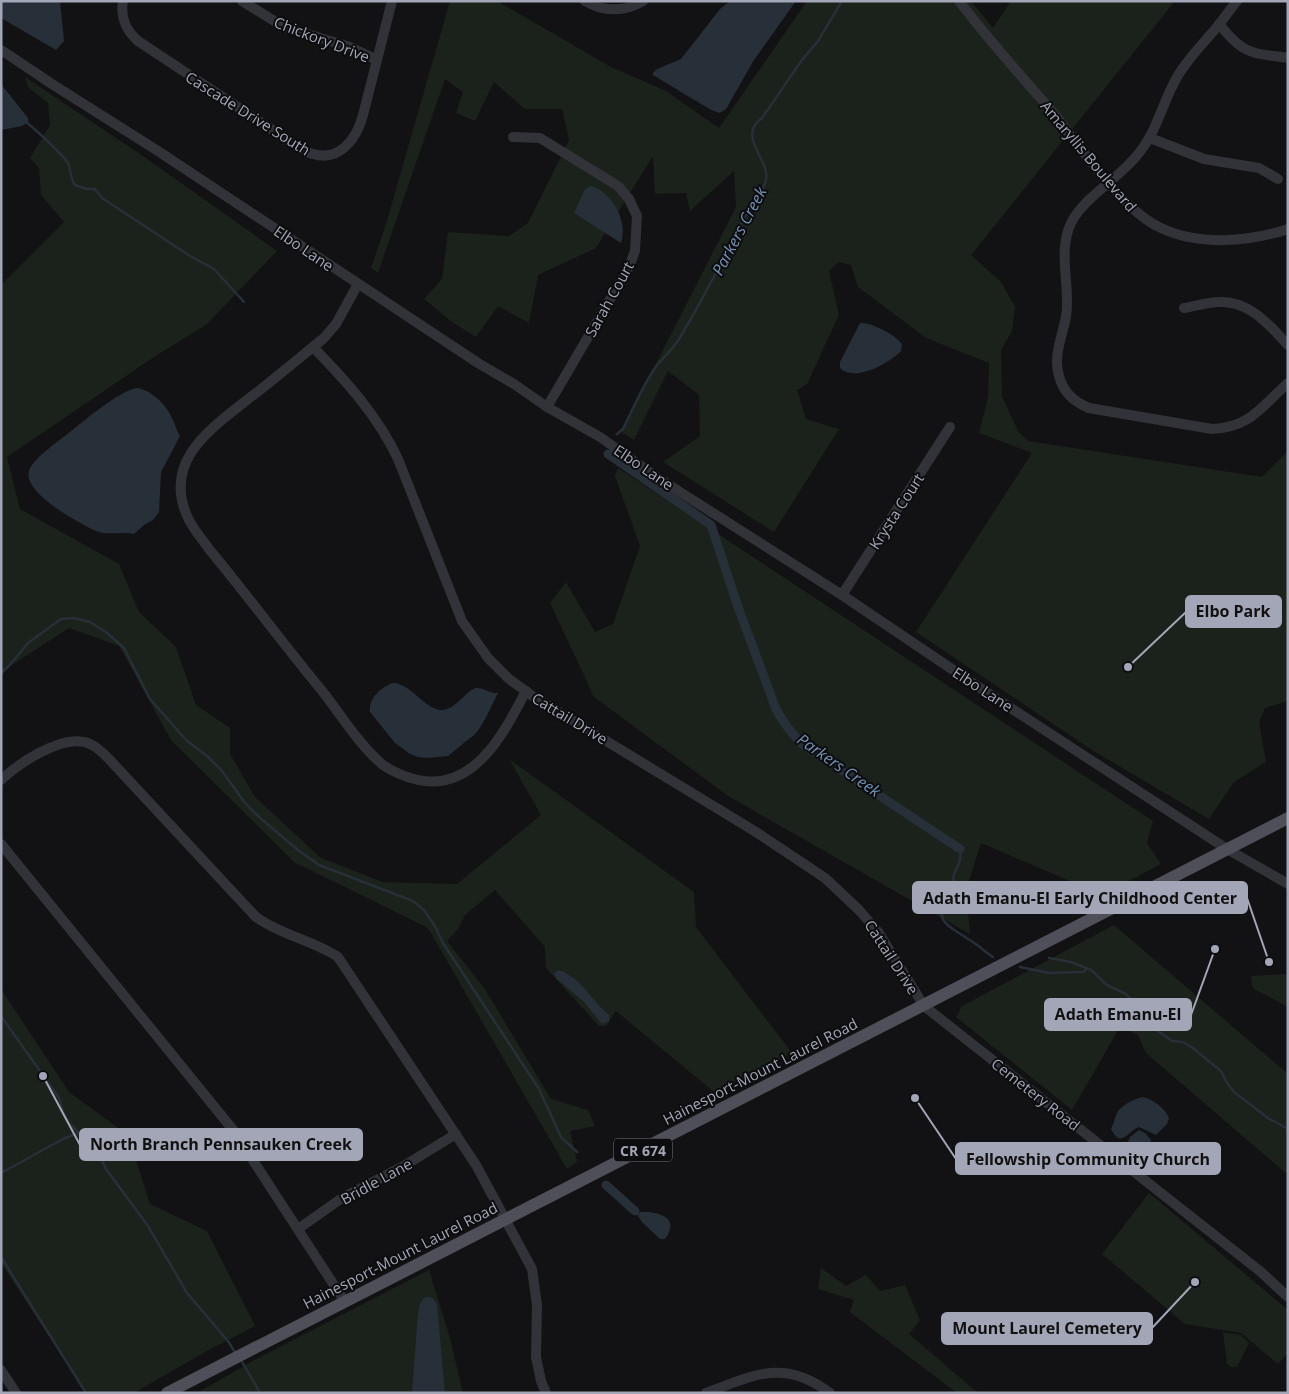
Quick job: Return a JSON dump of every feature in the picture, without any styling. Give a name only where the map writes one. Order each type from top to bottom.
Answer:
[{"type":"main road","name":"Hainesport-Mount Laurel Road","points":[[167,1393],[1288,818]]},
{"type":"street","name":"Cascade Drive South","points":[[123,1],[122,18],[125,27],[138,41],[288,141],[312,154],[320,156],[337,152],[352,141],[361,125],[392,1]]},
{"type":"street","name":"Chickory Drive","points":[[242,1],[284,27],[350,47],[378,60]]},
{"type":"street","points":[[585,1],[598,8],[618,10],[643,1]]},
{"type":"street","name":"Amaryllis Boulevard","points":[[959,1],[1110,183],[1140,216],[1160,228],[1182,236],[1204,239],[1240,238],[1288,229]]},
{"type":"street","points":[[1237,1],[1176,79],[1150,138],[1130,165],[1079,212],[1071,223],[1066,239],[1065,257],[1067,307],[1056,362],[1059,378],[1068,394],[1081,405],[1097,411],[1203,428],[1221,429],[1238,425],[1253,417],[1288,383]]},
{"type":"street","points":[[1218,24],[1238,44],[1248,50],[1288,58]]},
{"type":"street","name":"Elbo Lane","points":[[1,50],[547,407],[600,437],[658,478],[842,595],[974,684],[1227,849],[1288,884]]},
{"type":"street","name":"Sarah Court","points":[[513,137],[540,138],[618,186],[629,200],[637,216],[635,251],[629,267],[547,407]]},
{"type":"street","points":[[1150,138],[1204,159],[1259,168],[1278,179]]},
{"type":"street","points":[[358,284],[336,324],[324,338],[213,427],[196,444],[184,465],[181,487],[184,509],[194,529],[365,745],[382,764],[392,771],[413,779],[435,782],[446,781],[466,772],[482,759],[492,747],[526,691]]},
{"type":"street","points":[[1184,308],[1217,302],[1241,306],[1262,318],[1288,345]]},
{"type":"street","name":"Cattail Drive","points":[[313,347],[370,412],[385,434],[401,468],[456,607],[470,634],[488,658],[526,691],[756,832],[825,878],[859,910],[879,934],[924,1006]]},
{"type":"street","name":"Krysta Court","points":[[842,595],[950,427]]},
{"type":"street","points":[[1,780],[27,761],[57,745],[76,741],[84,742],[101,751],[256,917],[275,929],[329,951],[338,957],[476,1165],[532,1269],[537,1305],[536,1357],[541,1381],[546,1393]]},
{"type":"street","points":[[1,844],[234,1131],[345,1302]]},
{"type":"street","name":"Cemetery Road","points":[[924,1006],[1262,1272],[1288,1296]]},
{"type":"street","name":"Bridle Lane","points":[[298,1229],[342,1198],[402,1168],[456,1134]]},
{"type":"street","points":[[1,1370],[16,1393]]},
{"type":"street","points":[[706,1393],[756,1374],[779,1372],[790,1373],[812,1380],[830,1393]]},
{"type":"shaded area","points":[[1,1],[60,1],[64,41],[56,50],[1,18]]},
{"type":"shaded area","points":[[450,1],[497,1],[611,67],[666,91],[719,128],[807,1],[971,1],[993,28],[1011,1],[1175,1],[971,255],[1001,282],[1015,307],[1012,331],[1001,350],[1002,396],[1018,431],[1028,441],[1262,477],[1288,451],[1288,701],[1265,708],[1259,722],[1266,762],[1234,782],[1209,819],[1095,752],[916,632],[1032,453],[979,433],[988,397],[989,363],[926,338],[858,287],[851,265],[839,262],[829,271],[839,315],[807,384],[797,390],[806,419],[839,429],[774,532],[663,462],[700,436],[699,395],[668,371],[634,440],[621,432],[736,207],[734,171],[690,211],[686,193],[655,194],[653,156],[596,248],[538,275],[529,323],[498,306],[476,337],[452,322],[424,299],[442,279],[448,232],[509,236],[528,223],[569,140],[562,109],[525,109],[494,82],[475,121],[456,113],[463,92],[445,79],[378,273],[371,268],[386,224]]},
{"type":"shaded area","points":[[730,1],[796,1],[754,60],[726,109],[720,113],[711,110],[653,75],[653,73],[657,69],[681,59],[720,9]]},
{"type":"shaded area","points":[[25,77],[143,156],[277,251],[207,324],[154,357],[7,457],[20,509],[119,564],[139,612],[176,647],[196,705],[230,728],[230,754],[255,797],[321,858],[383,882],[457,884],[541,815],[509,759],[694,892],[696,927],[792,1053],[714,1092],[616,1011],[606,1026],[599,1026],[546,968],[545,947],[495,890],[465,915],[458,929],[447,941],[485,989],[551,1099],[588,1110],[595,1126],[570,1131],[577,1162],[567,1169],[428,928],[294,862],[171,740],[119,646],[69,628],[1,672],[1,285],[64,222],[41,195],[39,168],[30,158],[50,125],[48,103],[28,87]]},
{"type":"shaded area","points":[[1,84],[28,118],[28,122],[22,126],[1,130]]},
{"type":"shaded area","points":[[591,186],[606,195],[617,209],[622,226],[623,235],[621,243],[574,213],[585,189]]},
{"type":"shaded area","points":[[860,323],[877,327],[894,337],[902,344],[901,351],[889,361],[872,370],[854,373],[846,372],[840,368],[840,362]]},
{"type":"shaded area","points":[[136,388],[147,391],[162,403],[170,413],[180,436],[161,472],[159,512],[153,520],[134,534],[96,531],[66,514],[43,497],[34,488],[29,479],[29,471],[41,455],[53,445],[111,401]]},
{"type":"shaded area","points":[[618,468],[1153,821],[1147,843],[1161,864],[1102,895],[981,843],[966,891],[970,934],[728,796],[594,697],[550,603],[566,582],[595,632],[613,624],[640,546],[615,476]]},
{"type":"shaded area","points":[[392,683],[399,684],[433,708],[440,710],[451,707],[475,688],[498,693],[482,725],[474,735],[448,756],[427,758],[410,754],[395,743],[370,712],[371,702],[376,694]]},
{"type":"shaded area","points":[[1114,925],[1288,1074],[1288,1175],[1146,1053],[1138,1035],[1120,1027],[1072,1110],[956,1017],[962,1006]]},
{"type":"shaded area","points":[[558,970],[566,973],[579,983],[609,1015],[609,1021],[602,1024],[584,1002],[557,979],[554,974]]},
{"type":"shaded area","points":[[1288,974],[1288,1007],[1254,989],[1252,986],[1251,976]]},
{"type":"shaded area","points":[[1,989],[69,1092],[128,1135],[150,1204],[207,1231],[255,1326],[134,1393],[86,1393],[1,1263]]},
{"type":"shaded area","points":[[1142,1097],[1162,1107],[1169,1118],[1167,1124],[1156,1135],[1139,1127],[1125,1137],[1118,1138],[1111,1129],[1117,1113],[1125,1105]]},
{"type":"shaded area","points":[[1139,1130],[1145,1133],[1151,1140],[1146,1151],[1142,1153],[1131,1148],[1128,1142],[1130,1137]]},
{"type":"shaded area","points":[[1149,1193],[1288,1310],[1288,1353],[1278,1364],[1241,1333],[1185,1324],[1102,1254]]},
{"type":"shaded area","points":[[640,1212],[660,1214],[669,1221],[669,1231],[665,1239],[660,1239],[642,1222],[638,1216]]},
{"type":"shaded area","points":[[821,1268],[846,1286],[866,1275],[880,1291],[905,1285],[920,1320],[909,1334],[978,1393],[957,1393],[850,1312],[854,1300],[818,1289]]},
{"type":"shaded area","points":[[429,1270],[450,1338],[463,1393],[197,1393],[256,1359]]},
{"type":"shaded area","points":[[425,1297],[432,1298],[437,1304],[445,1393],[412,1393],[418,1312],[420,1304]]},
{"type":"shaded area","points":[[1223,1332],[1241,1335],[1249,1343],[1237,1367],[1231,1367],[1227,1364]]},
{"type":"waterway","name":"Parkers Creek","points":[[617,434],[623,429],[650,375],[676,343],[687,325],[742,222],[763,187],[766,180],[766,172],[753,140],[752,133],[755,125],[818,41],[842,1]]},
{"type":"waterway","points":[[26,122],[65,159],[75,185],[86,189],[95,189],[102,198],[190,256],[214,269],[244,302]]},
{"type":"waterway","name":"Parkers Creek","points":[[608,454],[711,525],[738,607],[776,709],[794,736],[802,744],[960,849]]},
{"type":"waterway","points":[[1,673],[28,643],[61,619],[74,618],[90,622],[106,632],[124,648],[150,699],[186,740],[207,756],[222,771],[245,803],[259,817],[319,865],[413,901],[424,910],[435,926],[443,943],[539,1089],[561,1137],[577,1152]]},
{"type":"waterway","name":"Parkers Creek","points":[[960,849],[960,859],[952,884],[944,896],[941,914],[946,924],[993,957]]},
{"type":"waterway","name":"Parkers Creek","points":[[1049,958],[1071,962],[1091,970],[1107,985],[1126,994],[1134,1003],[1143,1020],[1172,1041],[1183,1042],[1194,1049],[1221,1071],[1234,1092],[1268,1118],[1288,1129]]},
{"type":"waterway","name":"Parkers Creek","points":[[1020,967],[1049,973],[1083,972],[1087,969]]},
{"type":"waterway","points":[[1,1016],[59,1098],[69,1123],[97,1151],[106,1169],[148,1226],[187,1293],[228,1341],[236,1354]]},
{"type":"waterway","points":[[1,1173],[63,1139],[78,1133]]},
{"type":"waterway","points":[[606,1185],[635,1211]]},
{"type":"waterway","points":[[635,1211],[641,1216]]},
{"type":"waterway","points":[[1,1257],[86,1393]]},
{"type":"waterway","points":[[241,1360],[260,1393]]},
{"type":"place","name":"Elbo Park","points":[[1128,667]]},
{"type":"place","name":"Adath Emanu-El","points":[[1215,949]]},
{"type":"place","name":"Adath Emanu-El Early Childhood Center","points":[[1269,962]]},
{"type":"place","name":"North Branch Pennsauken Creek","points":[[43,1076]]},
{"type":"place","name":"Fellowship Community Church","points":[[915,1098]]},
{"type":"place","name":"Mount Laurel Cemetery","points":[[1195,1282]]}]
